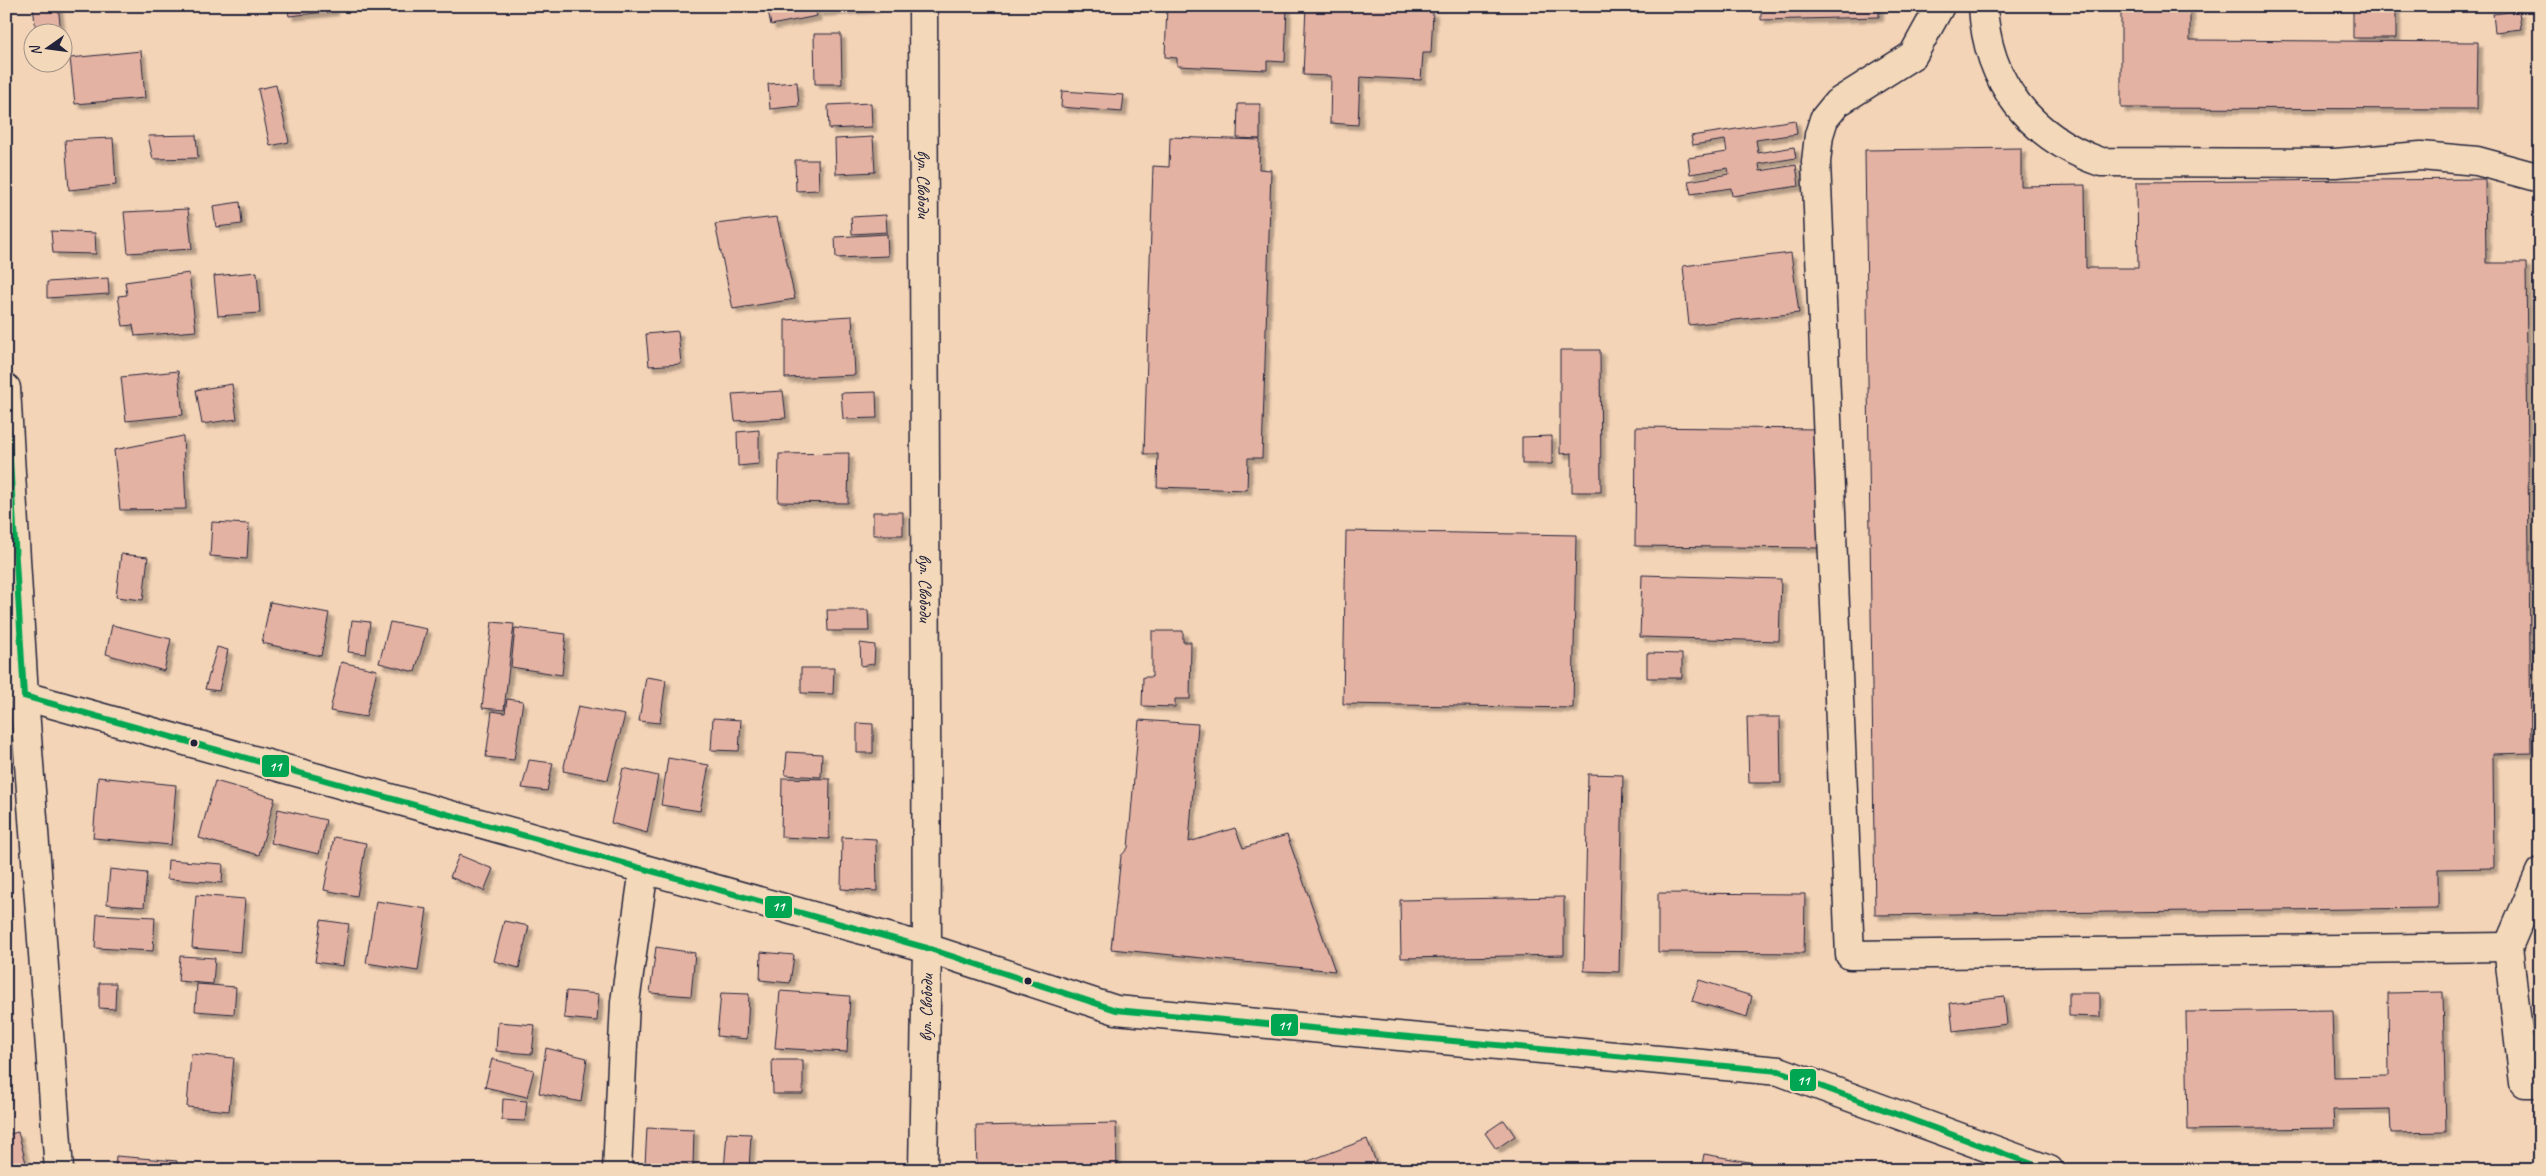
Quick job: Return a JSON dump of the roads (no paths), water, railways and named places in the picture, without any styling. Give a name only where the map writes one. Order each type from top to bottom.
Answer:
[{"type":"street","name":"вул. Свободи","points":[[923,6],[927,948],[923,1170]]},
{"type":"street","points":[[1940,6],[1913,55],[1837,103],[1824,119],[1819,136],[1816,162],[1850,955],[2508,947]]},
{"type":"street","points":[[1982,6],[1983,22],[1993,61],[2007,90],[2025,116],[2048,135],[2075,153],[2101,162],[2335,163],[2421,156],[2477,161],[2540,178]]},
{"type":"street","points":[[6,388],[24,696],[59,1170]]},
{"type":"street","points":[[24,696],[927,948],[1116,1010],[1779,1071],[2049,1170]]},
{"type":"street","points":[[617,1170],[624,1002],[644,869]]},
{"type":"street","points":[[2540,872],[2508,947],[2524,1083],[2540,1083]]}]
